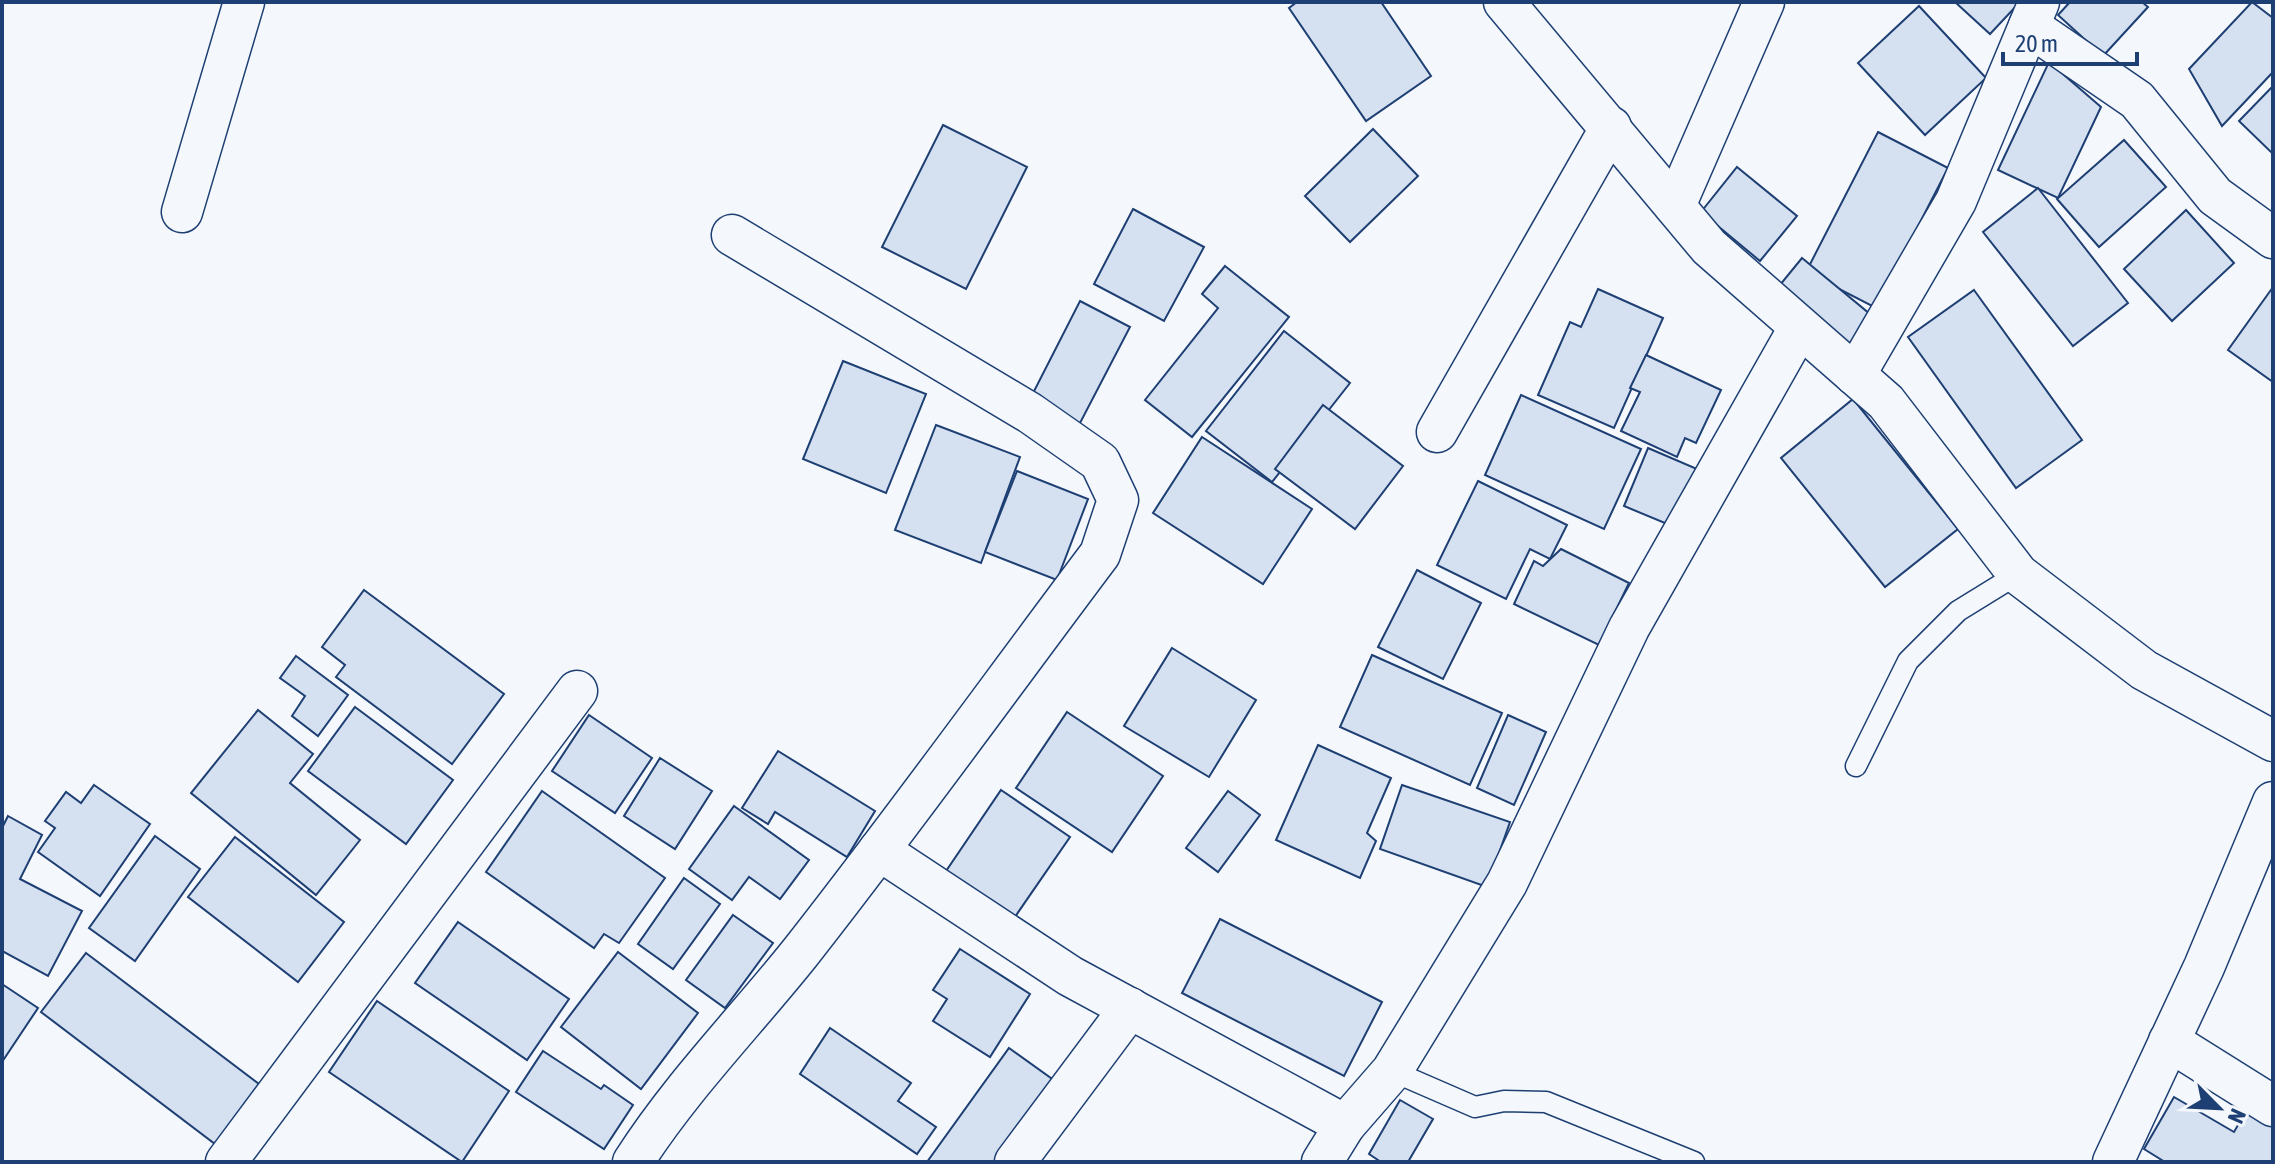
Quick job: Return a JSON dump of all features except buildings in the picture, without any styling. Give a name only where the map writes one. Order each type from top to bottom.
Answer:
[{"type":"street","points":[[182,212],[244,2]]},
{"type":"street","points":[[1504,2],[1709,247],[1886,402],[2018,574],[2144,670],[2273,741]]},
{"type":"street","points":[[1675,206],[1764,2]]},
{"type":"street","points":[[1855,375],[1956,201],[2034,14],[2137,100],[2215,196],[2273,238]]},
{"type":"street","points":[[1437,432],[1611,127]]},
{"type":"street","points":[[633,1162],[659,1121],[798,954],[879,850],[1100,554],[1118,500],[1100,462],[1030,413],[732,235]]},
{"type":"street","points":[[1322,1162],[1345,1125],[1392,1071],[1507,883],[1629,628],[1799,328]]},
{"type":"street","points":[[226,1162],[577,691]]},
{"type":"street","points":[[2113,1162],[2273,802]]},
{"type":"street","points":[[879,850],[1070,976],[1345,1125]]},
{"type":"street","points":[[1015,1162],[1130,1008]]},
{"type":"street","points":[[2169,1041],[2273,1106]]},
{"type":"lane","points":[[1856,766],[1908,661],[1958,611],[2018,574]]},
{"type":"lane","points":[[1392,1071],[1475,1107],[1504,1101],[1546,1102],[1694,1162]]}]
